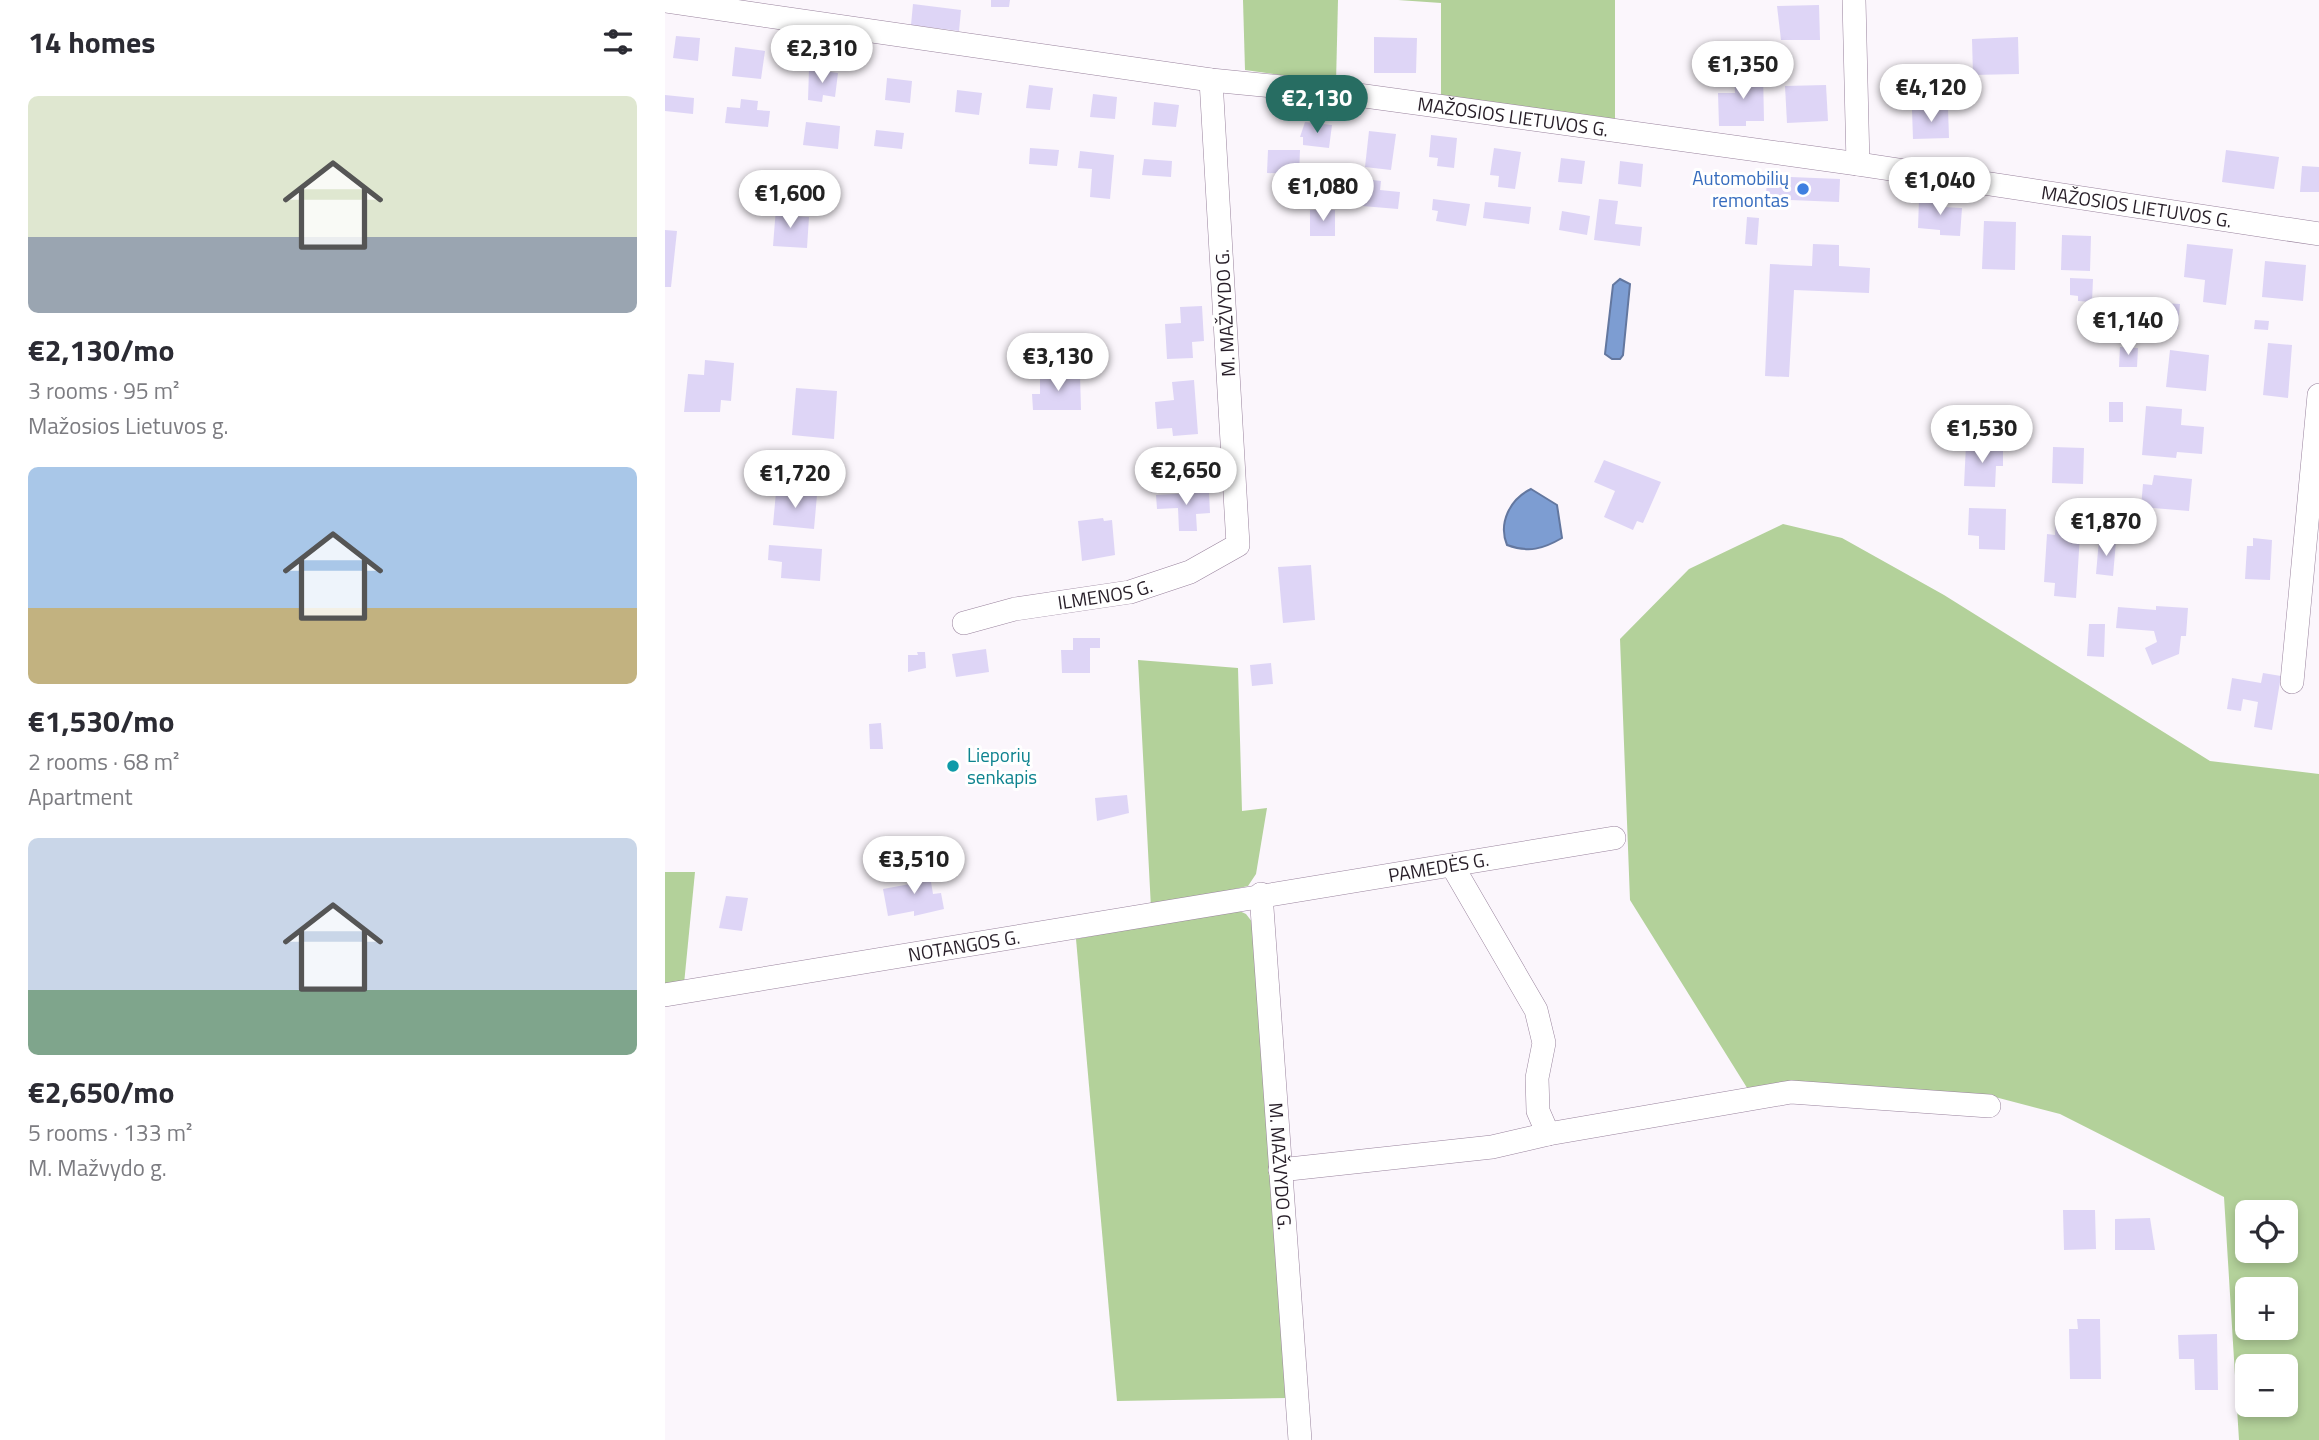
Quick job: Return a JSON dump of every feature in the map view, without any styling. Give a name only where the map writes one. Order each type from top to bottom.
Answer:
[{"type":"street","points":[[1854,0],[1858,164]]},
{"type":"street","name":"MAŽOSIOS LIETUVOS G.","points":[[665,1],[1211,80],[1343,93],[1858,164],[2319,234]]},
{"type":"street","name":"M. MAŽVYDO G.","points":[[1211,80],[1238,545]]},
{"type":"street","points":[[2292,682],[2319,394]]},
{"type":"street","name":"ILMENOS G.","points":[[964,623],[1015,609],[1130,592],[1190,572],[1238,545]]},
{"type":"street","name":"PAMEDĖS G.","points":[[1261,894],[1453,867],[1615,838]]},
{"type":"street","points":[[1453,867],[1536,1010],[1544,1043],[1537,1079],[1538,1111],[1548,1134]]},
{"type":"street","name":"M. MAŽVYDO G.","points":[[1261,894],[1300,1440]]},
{"type":"street","name":"NOTANGOS G.","points":[[665,995],[1261,894]]},
{"type":"street","points":[[1280,1170],[1492,1147],[1548,1134],[1791,1092],[1989,1106]]},
{"type":"green space","points":[[1243,0],[1338,0],[1336,83],[1245,70]]},
{"type":"green space","points":[[1398,0],[1615,0],[1615,121],[1441,97],[1441,3]]},
{"type":"green space","points":[[1783,524],[1842,538],[1944,595],[2210,761],[2319,774],[2319,1440],[2239,1440],[2238,1417],[2298,1417],[2298,1354],[2235,1354],[2235,1375],[2224,1197],[2060,1114],[1995,1097],[1749,1091],[1630,900],[1620,639],[1689,569]]},
{"type":"green space","points":[[1138,660],[1238,668],[1242,811],[1267,808],[1256,874],[1248,886],[1151,908]]},
{"type":"green space","points":[[665,872],[695,872],[684,984],[665,987]]},
{"type":"green space","points":[[1235,909],[1246,914],[1256,927],[1287,1398],[1117,1401],[1076,939]]},
{"type":"water","points":[[1620,279],[1630,284],[1623,355],[1620,359],[1612,359],[1605,354],[1613,285]]},
{"type":"water","points":[[1531,489],[1557,505],[1562,538],[1536,549],[1507,545],[1504,528],[1508,512],[1517,499]]},
{"type":"building","points":[[991,0],[1010,0],[1009,7],[991,7]]},
{"type":"building","points":[[913,4],[961,10],[959,31],[911,25]]},
{"type":"building","points":[[1819,5],[1820,40],[1781,40],[1777,6]]},
{"type":"building","points":[[676,36],[700,38],[698,61],[673,58]]},
{"type":"building","points":[[1374,37],[1417,38],[1416,73],[1374,73]]},
{"type":"building","points":[[2018,37],[2019,74],[1973,75],[1972,39]]},
{"type":"building","points":[[735,47],[765,51],[761,79],[732,76]]},
{"type":"building","points":[[809,69],[838,73],[835,97],[823,95],[822,102],[808,100]]},
{"type":"building","points":[[1734,72],[1763,72],[1764,121],[1746,121],[1746,126],[1719,126],[1718,93],[1735,93]]},
{"type":"building","points":[[887,78],[912,81],[910,103],[885,100]]},
{"type":"building","points":[[1029,85],[1053,88],[1050,110],[1026,108]]},
{"type":"building","points":[[1826,85],[1828,121],[1787,123],[1785,86]]},
{"type":"building","points":[[957,90],[982,93],[979,115],[955,112]]},
{"type":"building","points":[[1093,94],[1117,97],[1115,119],[1090,117]]},
{"type":"building","points":[[665,95],[694,98],[693,114],[665,111]]},
{"type":"building","points":[[741,99],[758,101],[757,110],[770,111],[768,127],[725,123],[727,107],[740,108]]},
{"type":"building","points":[[1154,102],[1179,105],[1176,127],[1152,125]]},
{"type":"building","points":[[1948,108],[1949,138],[1913,139],[1912,110]]},
{"type":"building","points":[[806,122],[840,126],[838,149],[803,145]]},
{"type":"building","points":[[1305,122],[1332,125],[1329,148],[1303,145],[1303,137],[1300,137]]},
{"type":"building","points":[[876,130],[904,133],[902,149],[874,146]]},
{"type":"building","points":[[1369,131],[1396,134],[1391,170],[1365,167]]},
{"type":"building","points":[[1431,135],[1457,138],[1454,168],[1437,166],[1438,158],[1429,157]]},
{"type":"building","points":[[1030,148],[1059,150],[1057,166],[1029,164]]},
{"type":"building","points":[[1494,148],[1521,152],[1515,189],[1498,187],[1499,176],[1490,175]]},
{"type":"building","points":[[1268,150],[1300,150],[1299,174],[1267,173]]},
{"type":"building","points":[[2226,150],[2279,157],[2274,189],[2222,182]]},
{"type":"building","points":[[1080,151],[1114,155],[1110,199],[1090,197],[1092,169],[1078,168]]},
{"type":"building","points":[[1561,158],[1585,161],[1582,184],[1558,182]]},
{"type":"building","points":[[1144,159],[1172,161],[1171,177],[1142,175]]},
{"type":"building","points":[[1620,161],[1643,164],[1641,187],[1618,184]]},
{"type":"building","points":[[2302,166],[2319,167],[2319,192],[2300,192]]},
{"type":"building","name":"Automobilių remontas","points":[[1767,176],[1840,179],[1839,202],[1766,199]]},
{"type":"building","points":[[1364,179],[1381,181],[1380,190],[1400,192],[1398,209],[1362,206]]},
{"type":"building","points":[[1433,199],[1470,204],[1466,226],[1436,221],[1438,211],[1432,210]]},
{"type":"building","points":[[1599,199],[1618,201],[1615,224],[1642,227],[1640,246],[1594,240]]},
{"type":"building","points":[[1919,199],[1944,200],[1943,207],[1962,208],[1960,236],[1940,235],[1940,230],[1918,228]]},
{"type":"building","points":[[1485,202],[1531,207],[1529,224],[1483,218]]},
{"type":"building","points":[[776,208],[792,210],[792,216],[809,217],[807,248],[773,246]]},
{"type":"building","points":[[1310,210],[1335,210],[1335,236],[1310,236]]},
{"type":"building","points":[[1562,211],[1590,216],[1587,235],[1559,230]]},
{"type":"building","points":[[1747,217],[1759,218],[1757,245],[1745,244]]},
{"type":"building","points":[[1984,221],[2016,222],[2015,270],[1982,269]]},
{"type":"building","points":[[665,230],[677,231],[671,287],[665,287]]},
{"type":"building","points":[[2062,235],[2091,236],[2090,271],[2061,270]]},
{"type":"building","points":[[1813,244],[1839,245],[1839,266],[1870,268],[1869,293],[1794,290],[1789,377],[1765,376],[1770,264],[1812,266]]},
{"type":"building","points":[[2187,244],[2233,249],[2226,305],[2203,302],[2205,280],[2184,277]]},
{"type":"building","points":[[2265,261],[2306,265],[2303,301],[2262,297]]},
{"type":"building","points":[[2070,278],[2093,279],[2092,302],[2078,301],[2078,296],[2070,295]]},
{"type":"building","points":[[2163,303],[2180,304],[2178,329],[2161,328]]},
{"type":"building","points":[[1202,306],[1204,341],[1192,342],[1193,358],[1167,359],[1165,324],[1181,323],[1180,307]]},
{"type":"building","points":[[2255,320],[2269,321],[2268,330],[2254,329]]},
{"type":"building","points":[[2268,343],[2292,345],[2288,398],[2263,395]]},
{"type":"building","points":[[2120,347],[2138,348],[2137,367],[2119,367]]},
{"type":"building","points":[[2170,350],[2209,355],[2206,391],[2166,387]]},
{"type":"building","points":[[705,360],[734,363],[731,401],[721,400],[720,412],[684,412],[688,374],[704,375]]},
{"type":"building","points":[[1080,374],[1081,410],[1033,410],[1032,394],[1040,394],[1040,375]]},
{"type":"building","points":[[1194,380],[1198,434],[1173,436],[1172,428],[1157,429],[1155,402],[1174,400],[1172,382]]},
{"type":"building","points":[[796,388],[837,391],[834,439],[792,435]]},
{"type":"building","points":[[2109,402],[2123,402],[2123,422],[2109,422]]},
{"type":"building","points":[[2146,406],[2182,409],[2181,425],[2204,427],[2202,454],[2177,452],[2176,458],[2142,455]]},
{"type":"building","points":[[1966,444],[2003,446],[2003,466],[1996,466],[1995,487],[1964,486]]},
{"type":"building","points":[[2053,447],[2084,448],[2083,484],[2052,483]]},
{"type":"building","points":[[1604,460],[1661,482],[1643,523],[1637,521],[1633,530],[1604,517],[1615,491],[1594,482]]},
{"type":"building","points":[[2154,475],[2192,479],[2189,511],[2141,507],[2143,484],[2152,485]]},
{"type":"building","points":[[776,492],[817,495],[814,529],[773,525]]},
{"type":"building","points":[[1209,492],[1210,513],[1196,514],[1197,531],[1179,531],[1178,508],[1157,509],[1156,495]]},
{"type":"building","points":[[1969,508],[2006,509],[2005,550],[1979,549],[1979,536],[1968,535]]},
{"type":"building","points":[[2056,517],[2081,519],[2076,598],[2054,596],[2055,583],[2044,582],[2047,534],[2055,535]]},
{"type":"building","points":[[1103,518],[1104,521],[1112,520],[1115,555],[1082,561],[1078,521]]},
{"type":"building","points":[[2253,538],[2272,540],[2270,580],[2245,579],[2247,546],[2253,546]]},
{"type":"building","points":[[2099,540],[2116,541],[2113,576],[2096,574]]},
{"type":"building","points":[[769,545],[822,549],[820,581],[781,578],[782,562],[768,560]]},
{"type":"building","points":[[1311,565],[1315,620],[1283,623],[1278,567]]},
{"type":"building","points":[[2156,606],[2188,608],[2186,636],[2181,636],[2179,654],[2152,665],[2145,648],[2157,642],[2154,631],[2116,628],[2118,607],[2156,610]]},
{"type":"building","points":[[2089,624],[2105,624],[2104,657],[2087,656]]},
{"type":"building","points":[[1073,638],[1100,638],[1100,648],[1090,648],[1090,673],[1062,673],[1061,650],[1073,650]]},
{"type":"building","points":[[986,649],[989,672],[956,677],[952,654]]},
{"type":"building","points":[[917,652],[925,652],[926,668],[908,672],[908,655],[918,655]]},
{"type":"building","points":[[1271,663],[1273,684],[1252,686],[1250,665]]},
{"type":"building","points":[[2263,673],[2281,676],[2272,730],[2254,727],[2258,702],[2243,699],[2241,711],[2227,709],[2232,678],[2261,683]]},
{"type":"building","points":[[881,723],[883,749],[870,749],[869,724]]},
{"type":"building","points":[[1127,795],[1129,813],[1097,821],[1095,798]]},
{"type":"building","points":[[929,870],[933,894],[941,893],[944,909],[914,916],[914,911],[888,916],[883,889],[910,884],[908,873]]},
{"type":"building","points":[[726,896],[748,898],[742,931],[719,928]]},
{"type":"building","points":[[2063,1210],[2095,1210],[2096,1249],[2064,1250]]},
{"type":"building","points":[[2150,1218],[2155,1250],[2115,1250],[2115,1219]]},
{"type":"building","points":[[2077,1319],[2100,1319],[2101,1379],[2070,1379],[2069,1329],[2078,1329]]},
{"type":"building","points":[[2217,1334],[2218,1390],[2195,1390],[2194,1359],[2179,1359],[2178,1335]]},
{"type":"place","name":"Automobilių remontas","points":[[1803,189]]},
{"type":"place","name":"Lieporių senkapis","points":[[953,766]]}]
